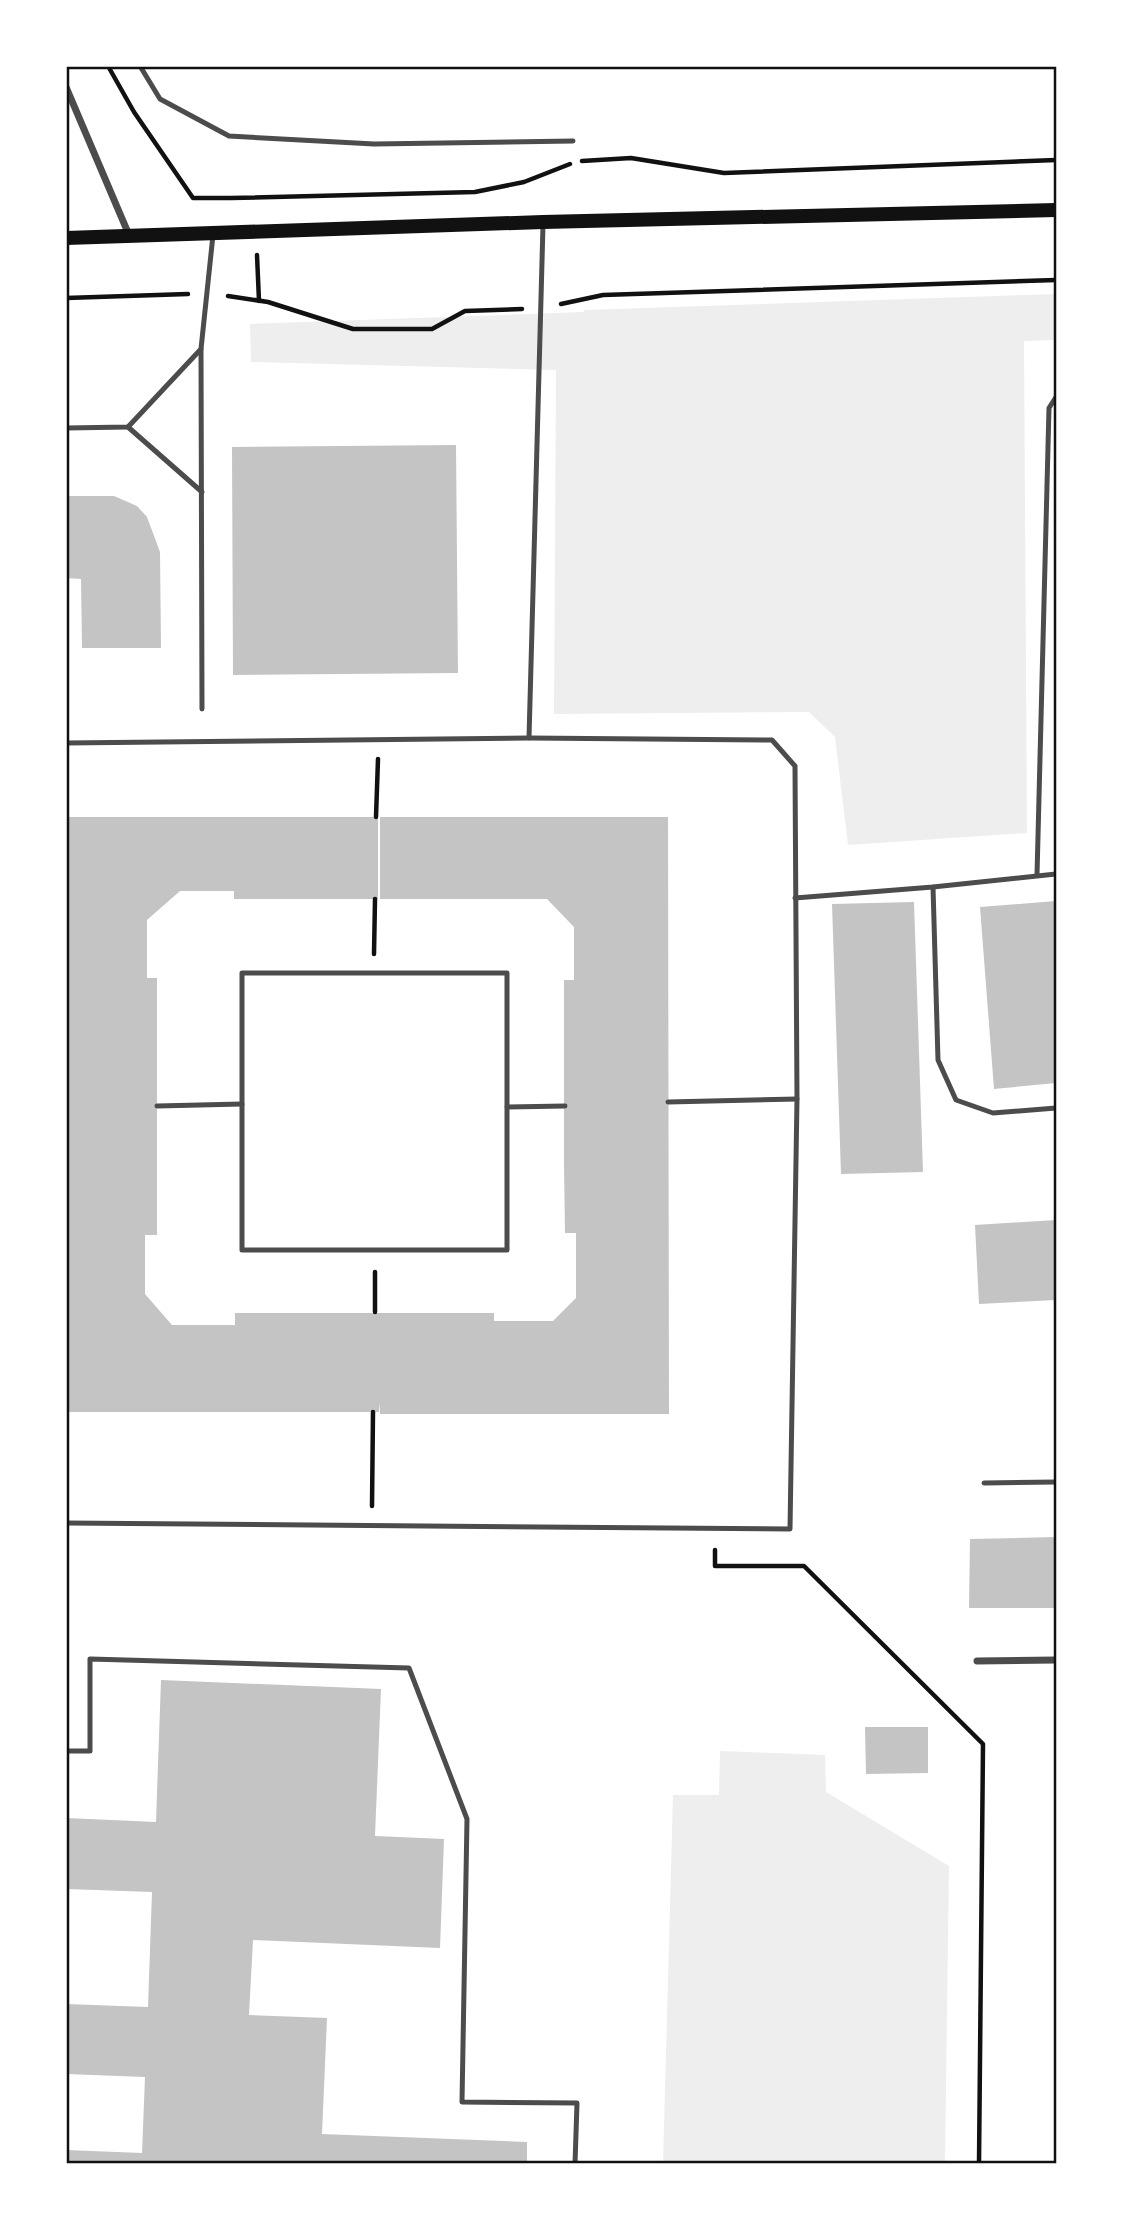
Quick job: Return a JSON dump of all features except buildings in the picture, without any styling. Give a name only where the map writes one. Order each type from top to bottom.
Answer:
[{"type":"main road","points":[[66,238],[543,222],[1056,210]]},
{"type":"street","points":[[66,87],[129,234]]},
{"type":"street","points":[[977,1661],[1056,1660]]},
{"type":"lane","points":[[140,66],[160,100],[229,136],[374,144],[573,141]]},
{"type":"lane","points":[[529,738],[543,222]]},
{"type":"lane","points":[[202,709],[201,349],[213,232]]},
{"type":"lane","points":[[128,427],[201,349]]},
{"type":"lane","points":[[1037,875],[1048,408],[1056,397]]},
{"type":"lane","points":[[66,428],[128,427],[202,492]]},
{"type":"lane","points":[[1047,481],[1056,481]]},
{"type":"lane","points":[[66,743],[529,738],[772,740],[795,766],[797,1099],[790,1530],[66,1522]]},
{"type":"lane","points":[[794,898],[1056,874]]},
{"type":"lane","points":[[933,887],[938,1060],[956,1100],[993,1113],[1056,1108]]},
{"type":"lane","points":[[242,972],[507,973],[507,1250],[242,1250],[242,1104],[242,972]]},
{"type":"lane","points":[[668,1102],[797,1099]]},
{"type":"lane","points":[[157,1106],[242,1104]]},
{"type":"lane","points":[[506,1107],[565,1106]]},
{"type":"lane","points":[[984,1483],[1056,1482]]},
{"type":"lane","points":[[66,1751],[90,1751],[90,1659],[409,1668],[467,1819],[462,2102],[578,2103],[575,2164]]},
{"type":"path","points":[[108,66],[134,112],[192,198],[475,192],[524,182],[575,162],[631,158],[724,173],[1056,160]]},
{"type":"path","points":[[376,817],[379,739]]},
{"type":"path","points":[[374,973],[375,899]]},
{"type":"path","points":[[375,1250],[375,1312]]},
{"type":"path","points":[[372,1525],[373,1412]]},
{"type":"path","points":[[715,1529],[715,1566],[804,1566],[983,1744],[979,2164]]},
{"type":"shaded area","points":[[1056,294],[1056,340],[1024,341],[1027,833],[848,845],[835,737],[809,712],[554,714],[556,370],[251,362],[250,324]]},
{"type":"shaded area","points":[[720,1751],[825,1755],[826,1792],[949,1866],[945,2163],[663,2163],[673,1795],[719,1795]]}]
